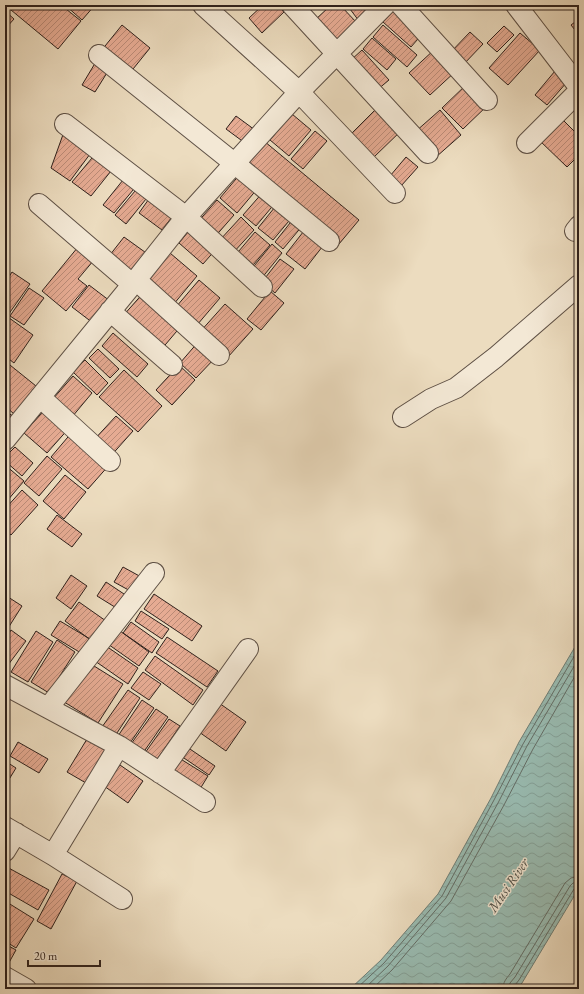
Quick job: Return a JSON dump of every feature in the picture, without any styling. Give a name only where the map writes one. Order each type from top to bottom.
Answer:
[{"type":"street","points":[[203,5],[300,92],[395,193]]},
{"type":"street","points":[[292,5],[428,153]]},
{"type":"street","points":[[5,440],[186,217],[300,92],[386,5]]},
{"type":"street","points":[[401,5],[487,100]]},
{"type":"street","points":[[516,5],[579,87]]},
{"type":"street","points":[[99,55],[329,241]]},
{"type":"street","points":[[527,143],[579,91]]},
{"type":"street","points":[[64,124],[186,217],[262,287]]},
{"type":"street","points":[[39,204],[134,282],[219,356]]},
{"type":"street","points":[[403,417],[431,399],[456,388],[496,357],[579,285]]},
{"type":"street","points":[[110,311],[172,365]]},
{"type":"street","points":[[40,397],[110,462]]},
{"type":"street","points":[[48,708],[154,573]]},
{"type":"street","points":[[160,772],[248,648]]},
{"type":"street","points":[[5,685],[119,746],[205,802]]},
{"type":"street","points":[[53,855],[119,746]]},
{"type":"street","points":[[5,851],[10,830],[53,855],[122,899]]},
{"type":"street","points":[[5,977],[26,989]]},
{"type":"water","name":"Musi River","points":[[579,640],[579,888],[522,983],[517,989],[350,989],[381,960],[438,894],[491,798],[519,742]]},
{"type":"building","points":[[5,5],[61,5],[81,21],[58,49]]},
{"type":"building","points":[[65,5],[95,5],[82,20]]},
{"type":"building","points":[[263,5],[278,5],[284,12],[262,33],[249,18]]},
{"type":"building","points":[[331,5],[340,5],[357,23],[335,44],[314,21]]},
{"type":"building","points":[[347,5],[379,5],[359,21]]},
{"type":"building","points":[[395,7],[424,32],[411,47],[383,22]]},
{"type":"building","points":[[5,11],[14,19],[5,29]]},
{"type":"building","points":[[579,19],[579,35],[571,25]]},
{"type":"building","points":[[122,25],[150,48],[129,74],[101,51]]},
{"type":"building","points":[[383,25],[417,55],[407,67],[373,37]]},
{"type":"building","points":[[504,26],[514,35],[497,52],[487,43]]},
{"type":"building","points":[[470,32],[483,44],[462,66],[449,54]]},
{"type":"building","points":[[520,33],[540,50],[508,85],[489,68]]},
{"type":"building","points":[[372,38],[396,59],[387,70],[363,49]]},
{"type":"building","points":[[435,49],[456,71],[430,95],[409,73]]},
{"type":"building","points":[[362,50],[389,80],[377,90],[351,60]]},
{"type":"building","points":[[97,60],[110,68],[95,92],[82,85]]},
{"type":"building","points":[[555,71],[567,82],[547,105],[535,95]]},
{"type":"building","points":[[468,83],[489,104],[463,129],[442,108]]},
{"type":"building","points":[[381,104],[404,128],[374,157],[351,134]]},
{"type":"building","points":[[440,110],[461,135],[436,157],[415,132]]},
{"type":"building","points":[[292,114],[311,130],[289,156],[270,140]]},
{"type":"building","points":[[236,116],[255,130],[245,143],[226,129]]},
{"type":"building","points":[[560,117],[579,136],[579,155],[567,167],[538,139]]},
{"type":"building","points":[[65,129],[93,150],[70,181],[51,168]]},
{"type":"building","points":[[315,131],[327,141],[303,169],[291,159]]},
{"type":"building","points":[[264,141],[359,220],[339,244],[244,165]]},
{"type":"building","points":[[97,152],[115,166],[91,196],[72,182]]},
{"type":"building","points":[[406,157],[418,167],[401,186],[390,176]]},
{"type":"building","points":[[241,173],[258,188],[237,213],[220,198]]},
{"type":"building","points":[[127,175],[138,184],[114,213],[103,205]]},
{"type":"building","points":[[140,185],[150,194],[126,224],[115,215]]},
{"type":"building","points":[[264,191],[276,202],[256,226],[243,215]]},
{"type":"building","points":[[151,196],[175,213],[162,230],[139,213]]},
{"type":"building","points":[[217,200],[234,215],[213,239],[196,224]]},
{"type":"building","points":[[279,202],[294,215],[273,240],[258,228]]},
{"type":"building","points":[[241,217],[254,230],[232,254],[219,241]]},
{"type":"building","points":[[294,218],[303,225],[283,249],[275,242]]},
{"type":"building","points":[[193,226],[217,248],[203,264],[179,243]]},
{"type":"building","points":[[307,227],[326,242],[305,269],[286,254]]},
{"type":"building","points":[[255,232],[270,245],[248,271],[233,258]]},
{"type":"building","points":[[124,237],[149,255],[131,278],[106,260]]},
{"type":"building","points":[[272,244],[282,253],[261,279],[250,271]]},
{"type":"building","points":[[78,247],[94,260],[78,279],[87,286],[66,311],[42,291]]},
{"type":"building","points":[[170,253],[197,276],[173,305],[146,282]]},
{"type":"building","points":[[280,259],[294,269],[275,293],[262,282]]},
{"type":"building","points":[[12,272],[30,284],[8,315],[5,313],[5,283]]},
{"type":"building","points":[[199,280],[220,298],[197,325],[176,307]]},
{"type":"building","points":[[89,285],[110,301],[93,323],[72,307]]},
{"type":"building","points":[[29,288],[44,298],[24,325],[10,316]]},
{"type":"building","points":[[145,291],[182,325],[160,351],[122,317]]},
{"type":"building","points":[[270,291],[284,303],[261,330],[247,319]]},
{"type":"building","points":[[225,304],[253,329],[228,357],[199,333]]},
{"type":"building","points":[[5,315],[33,335],[14,363],[5,356]]},
{"type":"building","points":[[113,333],[148,364],[137,377],[102,346]]},
{"type":"building","points":[[199,341],[216,357],[196,378],[180,363]]},
{"type":"building","points":[[98,349],[119,369],[110,378],[89,358]]},
{"type":"building","points":[[85,360],[108,383],[97,395],[73,372]]},
{"type":"building","points":[[5,361],[36,386],[14,414],[5,406]]},
{"type":"building","points":[[179,365],[195,380],[172,405],[156,390]]},
{"type":"building","points":[[124,370],[162,406],[138,432],[99,397]]},
{"type":"building","points":[[73,376],[92,393],[72,417],[52,400]]},
{"type":"building","points":[[47,407],[70,427],[47,453],[24,433]]},
{"type":"building","points":[[5,411],[16,418],[5,433]]},
{"type":"building","points":[[116,416],[133,431],[109,458],[92,442]]},
{"type":"building","points":[[73,431],[110,464],[88,489],[51,457]]},
{"type":"building","points":[[15,447],[33,463],[22,476],[5,461],[5,457]]},
{"type":"building","points":[[47,456],[62,469],[39,496],[24,483]]},
{"type":"building","points":[[5,465],[24,481],[7,501],[5,499]]},
{"type":"building","points":[[65,475],[86,492],[64,519],[43,501]]},
{"type":"building","points":[[22,490],[38,505],[11,535],[5,530],[5,509]]},
{"type":"building","points":[[57,515],[82,534],[72,547],[47,529]]},
{"type":"building","points":[[123,567],[143,578],[134,593],[114,582]]},
{"type":"building","points":[[71,575],[87,586],[71,609],[56,598]]},
{"type":"building","points":[[106,582],[127,596],[118,609],[97,596]]},
{"type":"building","points":[[154,594],[202,626],[192,641],[144,609]]},
{"type":"building","points":[[5,595],[22,606],[5,633]]},
{"type":"building","points":[[79,602],[106,621],[92,641],[65,621]]},
{"type":"building","points":[[141,611],[169,629],[162,639],[135,621]]},
{"type":"building","points":[[60,621],[90,639],[81,653],[51,635]]},
{"type":"building","points":[[131,622],[159,642],[152,653],[123,633]]},
{"type":"building","points":[[116,628],[149,652],[139,666],[105,642]]},
{"type":"building","points":[[11,630],[26,641],[5,669],[5,639]]},
{"type":"building","points":[[36,631],[53,642],[28,682],[11,672]]},
{"type":"building","points":[[167,637],[218,671],[207,687],[156,653]]},
{"type":"building","points":[[57,640],[75,652],[49,693],[31,682]]},
{"type":"building","points":[[106,646],[138,668],[128,684],[95,661]]},
{"type":"building","points":[[155,656],[203,690],[193,705],[145,670]]},
{"type":"building","points":[[86,661],[123,684],[98,723],[61,700]]},
{"type":"building","points":[[143,672],[161,684],[149,700],[131,688]]},
{"type":"building","points":[[128,690],[140,698],[115,736],[102,727]]},
{"type":"building","points":[[142,700],[154,708],[130,743],[118,736]]},
{"type":"building","points":[[219,703],[246,722],[226,751],[199,732]]},
{"type":"building","points":[[156,709],[168,717],[143,753],[131,744]]},
{"type":"building","points":[[169,719],[180,726],[156,761],[145,753]]},
{"type":"building","points":[[90,734],[109,746],[86,783],[67,772]]},
{"type":"building","points":[[18,742],[48,759],[39,773],[10,756]]},
{"type":"building","points":[[187,747],[215,766],[209,775],[181,756]]},
{"type":"building","points":[[179,758],[208,776],[200,789],[171,769]]},
{"type":"building","points":[[5,761],[16,768],[5,786]]},
{"type":"building","points":[[120,765],[143,781],[128,803],[104,786]]},
{"type":"building","points":[[5,866],[49,890],[38,910],[5,891]]},
{"type":"building","points":[[62,874],[77,881],[51,929],[37,921]]},
{"type":"building","points":[[5,901],[34,919],[16,948],[5,941]]},
{"type":"building","points":[[5,944],[16,950],[6,968],[5,967]]}]
